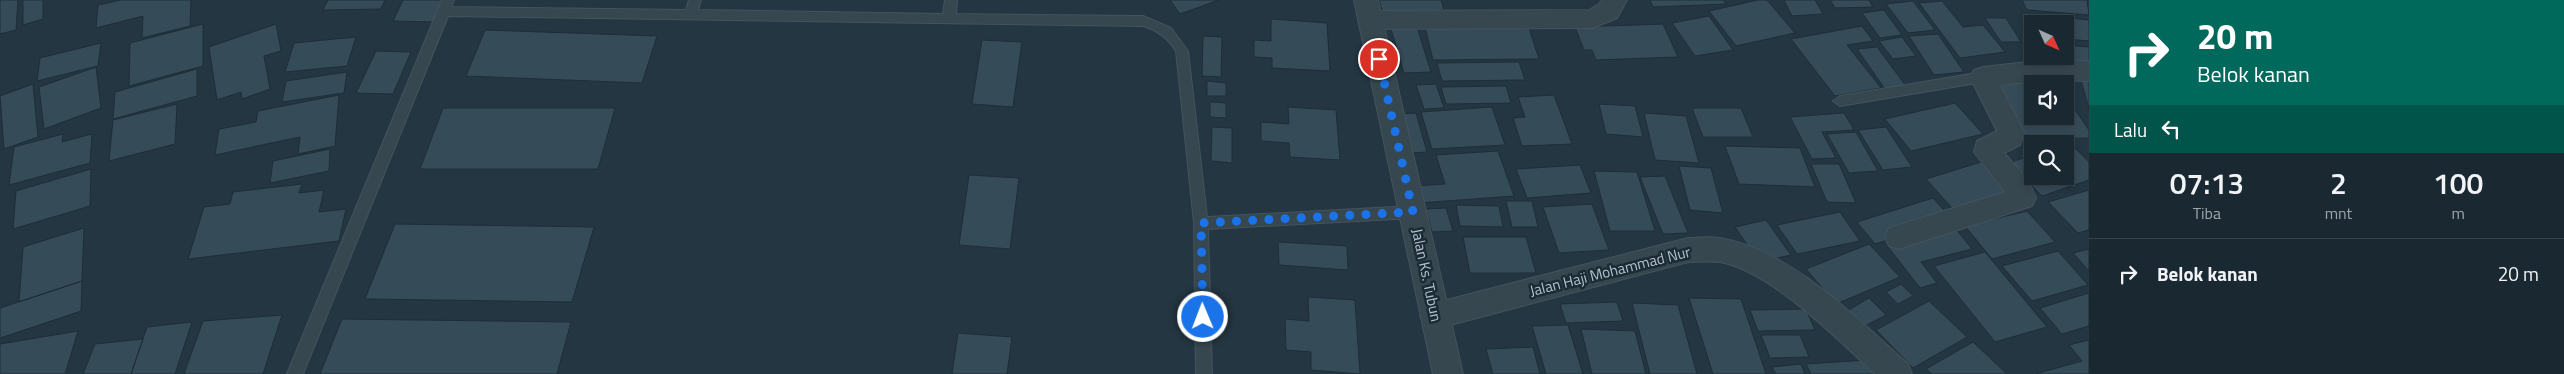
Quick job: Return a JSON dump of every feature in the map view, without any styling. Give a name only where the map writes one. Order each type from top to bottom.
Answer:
[{"type":"street","points":[[1368,10],[1593,19],[1608,11],[1615,0]]},
{"type":"street","name":"Jalan Ks. Tubun","points":[[1368,10],[1448,374]]},
{"type":"street","points":[[1898,237],[2022,198],[2018,188],[1987,152],[1987,149],[2011,137],[2012,132],[1983,77],[2044,70],[2089,72]]},
{"type":"street","name":"Jalan Haji Mohammad Nur","points":[[1435,316],[1688,250],[1720,250],[1749,260],[1800,290],[1897,374]]},
{"type":"lane","points":[[690,15],[695,0]]},
{"type":"lane","points":[[949,18],[950,0]]},
{"type":"lane","points":[[295,374],[446,6],[690,15],[1143,21],[1154,24],[1174,37],[1182,51],[1201,223],[1204,374]]},
{"type":"lane","points":[[1840,101],[1983,77]]},
{"type":"lane","points":[[1201,223],[1413,212]]},
{"type":"building","points":[[0,0],[18,0],[16,30],[0,34]]},
{"type":"building","points":[[23,0],[43,0],[43,19],[23,25]]},
{"type":"building","points":[[121,0],[191,0],[190,26],[142,38],[143,16],[96,28],[98,5]]},
{"type":"building","points":[[328,0],[385,0],[381,9],[323,10]]},
{"type":"building","points":[[403,0],[443,0],[434,22],[393,21]]},
{"type":"building","points":[[1170,0],[1219,0],[1180,14]]},
{"type":"building","points":[[1379,0],[1441,0],[1444,10],[1383,13]]},
{"type":"building","points":[[1650,0],[1724,0],[1726,4],[1653,7]]},
{"type":"building","points":[[1758,0],[1767,0],[1795,33],[1736,46],[1709,11]]},
{"type":"building","points":[[1784,0],[1815,0],[1823,14],[1792,16]]},
{"type":"building","points":[[1830,0],[1869,0],[1873,7],[1835,8]]},
{"type":"building","points":[[2022,0],[2087,0],[2089,15],[2027,10]]},
{"type":"building","points":[[1913,1],[1935,30],[1908,33],[1886,4]]},
{"type":"building","points":[[1942,1],[1963,27],[1983,25],[2005,52],[1960,58],[1919,3]]},
{"type":"building","points":[[1884,10],[1902,35],[1880,38],[1862,13]]},
{"type":"building","points":[[1709,16],[1733,50],[1695,56],[1672,23]]},
{"type":"building","points":[[1985,18],[2006,18],[2021,42],[2001,42]]},
{"type":"building","points":[[2074,18],[2089,20],[2089,41],[2074,40]]},
{"type":"building","points":[[1271,19],[1327,23],[1330,71],[1272,68],[1272,58],[1254,57],[1254,40],[1271,41]]},
{"type":"building","points":[[1527,22],[1539,59],[1433,60],[1424,23]]},
{"type":"building","points":[[203,24],[203,66],[129,86],[130,43]]},
{"type":"building","points":[[276,24],[281,51],[264,56],[270,89],[242,99],[241,92],[217,100],[209,47]]},
{"type":"building","points":[[1663,24],[1678,57],[1596,60],[1592,50],[1584,50],[1575,27]]},
{"type":"building","points":[[1862,26],[1873,41],[1847,45],[1881,88],[1835,96],[1791,39]]},
{"type":"building","points":[[1417,27],[1431,72],[1404,73],[1391,29]]},
{"type":"building","points":[[485,30],[657,36],[642,83],[466,76]]},
{"type":"building","points":[[1938,34],[1964,72],[1934,75],[1909,36]]},
{"type":"building","points":[[1203,36],[1222,37],[1221,77],[1202,76]]},
{"type":"building","points":[[356,37],[347,66],[285,72],[294,43]]},
{"type":"building","points":[[1902,37],[1916,56],[1893,59],[1879,41]]},
{"type":"building","points":[[982,40],[1022,42],[1013,107],[972,104]]},
{"type":"building","points":[[101,43],[98,66],[37,81],[40,58]]},
{"type":"building","points":[[2074,46],[2089,47],[2089,63],[2074,62]]},
{"type":"building","points":[[1877,47],[1906,86],[1885,89],[1857,49]]},
{"type":"building","points":[[376,51],[411,52],[393,94],[356,93]]},
{"type":"building","points":[[1519,62],[1525,80],[1442,81],[1437,63]]},
{"type":"building","points":[[96,67],[101,108],[44,129],[39,87]]},
{"type":"building","points":[[197,69],[197,96],[113,119],[115,92]]},
{"type":"building","points":[[347,72],[344,93],[282,102],[286,81]]},
{"type":"building","points":[[2081,80],[2089,82],[2089,109]]},
{"type":"building","points":[[1207,81],[1226,83],[1226,96],[1207,96]]},
{"type":"building","points":[[2024,82],[2024,125],[2074,125],[2074,108],[2089,130],[2089,138],[2074,138],[2074,135],[2024,135],[1991,84]]},
{"type":"building","points":[[33,84],[38,137],[4,149],[0,96]]},
{"type":"building","points":[[1436,84],[1444,108],[1424,109],[1416,85]]},
{"type":"building","points":[[1506,86],[1511,103],[1446,104],[1441,87]]},
{"type":"building","points":[[339,95],[335,146],[298,154],[300,137],[215,155],[219,129],[256,122],[258,111]]},
{"type":"building","points":[[1554,95],[1572,144],[1522,146],[1513,118],[1525,117],[1518,97]]},
{"type":"building","points":[[1210,102],[1226,103],[1226,118],[1210,117]]},
{"type":"building","points":[[1955,103],[1983,134],[1911,151],[1885,119]]},
{"type":"building","points":[[177,104],[175,144],[109,161],[113,120]]},
{"type":"building","points":[[1599,104],[1635,106],[1643,137],[1606,134]]},
{"type":"building","points":[[1288,107],[1336,110],[1340,160],[1290,157],[1289,143],[1261,141],[1261,122],[1289,124]]},
{"type":"building","points":[[1492,107],[1505,145],[1432,149],[1421,112]]},
{"type":"building","points":[[443,108],[615,108],[598,169],[420,169]]},
{"type":"building","points":[[1692,108],[1741,108],[1753,137],[1703,137]]},
{"type":"building","points":[[1416,113],[1427,152],[1409,153],[1399,114]]},
{"type":"building","points":[[1644,113],[1686,116],[1699,163],[1655,160]]},
{"type":"building","points":[[1844,113],[1854,130],[1822,132],[1836,158],[1812,159],[1790,117]]},
{"type":"building","points":[[1212,127],[1232,128],[1232,163],[1211,161]]},
{"type":"building","points":[[1886,127],[1912,167],[1883,170],[1858,130]]},
{"type":"building","points":[[1856,132],[1878,171],[1849,173],[1827,134]]},
{"type":"building","points":[[63,134],[62,142],[92,134],[90,163],[9,185],[14,147]]},
{"type":"building","points":[[1725,146],[1800,148],[1815,187],[1739,184]]},
{"type":"building","points":[[2074,147],[2089,162],[2089,180],[2042,196],[2031,185],[2074,185]]},
{"type":"building","points":[[330,149],[329,171],[270,183],[273,161]]},
{"type":"building","points":[[1498,151],[1514,196],[1419,203],[1414,186],[1445,184],[1436,155]]},
{"type":"building","points":[[2024,158],[2024,178],[2009,163]]},
{"type":"building","points":[[1981,162],[2017,199],[1960,217],[1926,179]]},
{"type":"building","points":[[1811,164],[1839,164],[1856,203],[1827,202]]},
{"type":"building","points":[[1580,165],[1591,193],[1527,198],[1516,169]]},
{"type":"building","points":[[1679,166],[1711,168],[1723,213],[1690,210]]},
{"type":"building","points":[[91,169],[90,206],[13,229],[16,191]]},
{"type":"building","points":[[1594,171],[1637,172],[1655,231],[1610,231]]},
{"type":"building","points":[[969,175],[1019,178],[1010,249],[959,245]]},
{"type":"building","points":[[1665,176],[1688,233],[1663,234],[1640,177]]},
{"type":"building","points":[[302,184],[299,193],[324,190],[319,212],[346,209],[339,241],[188,259],[204,207],[230,204],[233,192]]},
{"type":"building","points":[[2089,190],[2089,230],[2078,233],[2048,202]]},
{"type":"building","points":[[1933,198],[1952,219],[1875,244],[1857,222]]},
{"type":"building","points":[[1506,201],[1532,201],[1538,227],[1512,227]]},
{"type":"building","points":[[1592,204],[1609,250],[1559,253],[1543,207]]},
{"type":"building","points":[[1456,205],[1499,206],[1503,227],[1460,226]]},
{"type":"building","points":[[1446,208],[1453,231],[1432,232],[1426,209]]},
{"type":"building","points":[[2027,211],[2055,242],[1992,259],[1965,226]]},
{"type":"building","points":[[1840,212],[1860,241],[1797,254],[1777,225]]},
{"type":"building","points":[[1766,220],[1791,255],[1759,262],[1735,227]]},
{"type":"building","points":[[395,224],[594,227],[572,302],[365,299]]},
{"type":"building","points":[[84,228],[82,281],[19,302],[23,247]]},
{"type":"building","points":[[1956,229],[1972,249],[1921,262],[1937,283],[1920,288],[1888,247]]},
{"type":"building","points":[[1463,237],[1526,237],[1536,273],[1470,273]]},
{"type":"building","points":[[1278,242],[1347,246],[1348,270],[1279,265]]},
{"type":"building","points":[[1869,244],[1900,277],[1836,304],[1806,269]]},
{"type":"building","points":[[2089,249],[2089,271],[2073,253]]},
{"type":"building","points":[[2058,251],[2088,285],[2032,301],[2002,266]]},
{"type":"building","points":[[1985,252],[2047,327],[1995,342],[1934,266]]},
{"type":"building","points":[[82,281],[81,311],[0,338],[0,308]]},
{"type":"building","points":[[1901,284],[1913,296],[1898,304],[1886,292]]},
{"type":"building","points":[[2089,293],[2089,326],[2062,334],[2040,308]]},
{"type":"building","points":[[1308,297],[1355,300],[1360,374],[1311,370],[1311,352],[1286,350],[1285,319],[1309,321]]},
{"type":"building","points":[[1689,298],[1741,299],[1766,374],[1713,374]]},
{"type":"building","points":[[1869,298],[1886,315],[1863,327],[1847,311]]},
{"type":"building","points":[[1929,301],[1967,337],[1913,368],[1876,330]]},
{"type":"building","points":[[1617,302],[1623,321],[1566,323],[1560,304]]},
{"type":"building","points":[[1632,303],[1678,305],[1697,374],[1650,374]]},
{"type":"building","points":[[1806,309],[1815,330],[1758,331],[1750,310]]},
{"type":"building","points":[[282,315],[263,374],[184,374],[203,321]]},
{"type":"building","points":[[342,319],[571,322],[557,374],[320,374]]},
{"type":"building","points":[[192,322],[175,374],[131,374],[147,327]]},
{"type":"building","points":[[1568,325],[1583,374],[1546,374],[1532,326]]},
{"type":"building","points":[[1581,329],[1635,331],[1646,374],[1592,374]]},
{"type":"building","points":[[78,331],[65,374],[0,374],[0,344]]},
{"type":"building","points":[[958,333],[1012,337],[1007,374],[952,374]]},
{"type":"building","points":[[1761,335],[1800,335],[1809,357],[1770,358]]},
{"type":"building","points":[[143,339],[131,374],[83,374],[95,344]]},
{"type":"building","points":[[2089,340],[2089,374],[2035,374],[2082,361],[2069,345]]},
{"type":"building","points":[[1973,342],[2007,374],[1932,374],[1926,369]]},
{"type":"building","points":[[1533,347],[1540,374],[1493,374],[1486,349]]},
{"type":"building","points":[[1868,360],[1875,374],[1811,374],[1806,364]]},
{"type":"building","points":[[1801,364],[1805,374],[1776,374],[1772,367]]},
{"type":"route","points":[[1203,317],[1201,223],[1413,212],[1379,59]]}]
